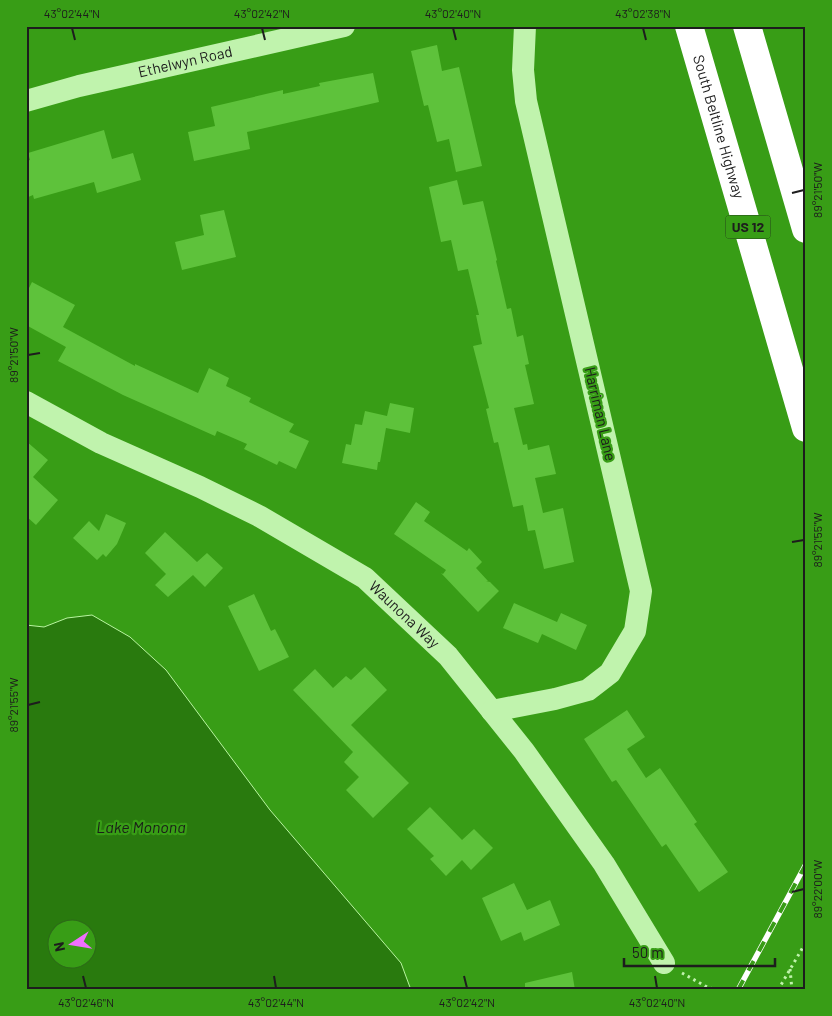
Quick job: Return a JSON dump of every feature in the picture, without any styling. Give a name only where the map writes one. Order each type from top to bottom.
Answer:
[{"type":"highway","name":"South Beltline Highway","points":[[689,26],[806,428]]},
{"type":"highway","points":[[747,26],[806,229]]},
{"type":"street","name":"Ethelwyn Road","points":[[26,101],[79,86],[344,26]]},
{"type":"street","name":"Harriman Lane","points":[[492,711],[555,699],[588,690],[610,673],[635,631],[641,591],[526,101],[523,70],[525,26]]},
{"type":"street","name":"Waunona Way","points":[[26,402],[101,442],[259,516],[366,578],[448,656],[524,751],[604,864],[664,963]]},
{"type":"path","points":[[778,990],[806,942]]},
{"type":"path","points":[[664,963],[707,988],[716,990]]},
{"type":"path","points":[[790,968],[792,990]]},
{"type":"water","name":"Lake Monona","points":[[92,615],[130,637],[166,670],[270,810],[401,963],[411,990],[26,990],[26,625],[44,627],[67,618]]},
{"type":"building","points":[[437,45],[442,71],[459,67],[482,166],[456,172],[449,139],[437,142],[428,105],[424,106],[411,51]]},
{"type":"building","points":[[373,73],[379,102],[247,132],[250,149],[194,161],[188,132],[215,126],[211,107],[283,90],[283,94],[320,86],[319,83]]},
{"type":"building","points":[[104,130],[112,159],[133,153],[141,180],[97,193],[94,182],[34,199],[33,195],[26,198],[26,161],[30,160],[28,153]]},
{"type":"building","points":[[457,180],[463,205],[483,201],[507,309],[511,308],[517,337],[523,335],[529,364],[525,365],[534,404],[514,408],[523,445],[527,444],[528,450],[549,445],[556,474],[535,478],[543,513],[563,508],[574,562],[544,569],[535,530],[528,531],[523,505],[513,507],[498,442],[494,443],[486,409],[489,408],[473,346],[482,344],[476,315],[479,315],[468,269],[458,271],[451,240],[441,242],[429,187]]},
{"type":"building","points":[[224,210],[236,257],[182,270],[175,242],[204,235],[200,215]]},
{"type":"building","points":[[32,282],[75,305],[63,327],[135,366],[135,364],[198,393],[209,368],[229,378],[226,386],[251,398],[249,402],[294,424],[289,432],[309,441],[296,469],[279,461],[277,465],[244,449],[247,444],[217,431],[215,436],[123,395],[58,361],[66,347],[26,325],[26,294]]},
{"type":"building","points":[[390,403],[414,408],[410,433],[386,428],[377,470],[342,463],[346,444],[351,445],[355,424],[362,425],[365,411],[387,416]]},
{"type":"building","points":[[26,441],[48,460],[33,477],[58,500],[36,525],[26,516]]},
{"type":"building","points":[[416,502],[430,512],[424,521],[467,551],[469,548],[482,562],[476,568],[488,581],[486,581],[490,582],[499,591],[478,612],[441,573],[443,574],[446,570],[394,534]]},
{"type":"building","points":[[106,514],[126,523],[117,544],[106,557],[103,554],[97,560],[73,538],[89,521],[99,531]]},
{"type":"building","points":[[165,532],[197,562],[207,553],[223,568],[205,587],[193,575],[168,597],[155,585],[166,574],[145,553]]},
{"type":"building","points":[[254,594],[271,631],[275,629],[289,657],[259,671],[228,606]]},
{"type":"building","points":[[514,603],[557,622],[561,613],[587,625],[576,650],[542,634],[538,643],[503,628]]},
{"type":"building","points":[[365,667],[387,690],[351,725],[409,783],[373,818],[346,790],[359,777],[344,762],[353,752],[293,690],[315,669],[333,688],[346,676],[351,680]]},
{"type":"building","points":[[627,710],[645,737],[627,749],[646,778],[660,768],[697,822],[694,824],[728,872],[699,892],[666,844],[662,847],[616,780],[612,782],[584,739]]},
{"type":"building","points":[[430,807],[462,840],[474,829],[493,848],[471,870],[462,860],[446,876],[430,859],[434,856],[407,829]]},
{"type":"building","points":[[514,883],[527,910],[550,900],[560,925],[524,941],[521,932],[501,941],[482,898]]},
{"type":"building","points":[[572,972],[575,990],[525,990],[525,983]]},
{"type":"railway","points":[[738,990],[806,864]]}]
